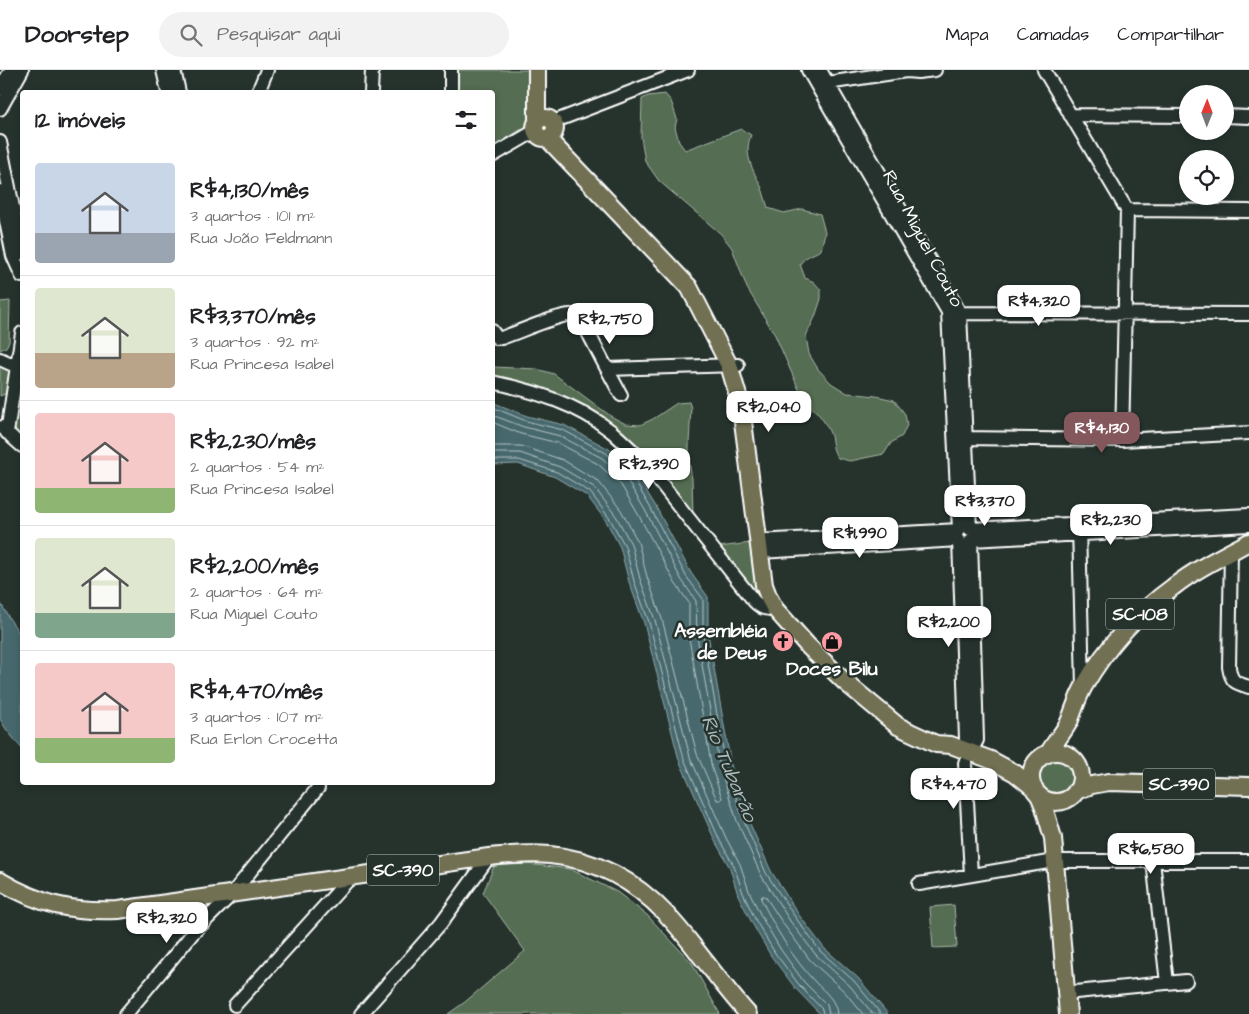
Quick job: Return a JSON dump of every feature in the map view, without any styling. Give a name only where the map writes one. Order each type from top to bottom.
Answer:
[{"type":"main road","points":[[537,70],[545,127],[648,238],[689,287],[733,365],[764,546],[764,585],[769,598],[779,606],[798,636],[887,711],[898,726],[936,744],[951,745],[991,760],[1014,773],[1046,799],[1054,802],[1062,801],[1073,794]]},
{"type":"main road","points":[[545,70],[545,127]]},
{"type":"main road","name":"SC-108","points":[[1043,757],[1068,722],[1083,687],[1105,655],[1139,615],[1157,599],[1203,567],[1249,542]]},
{"type":"main road","name":"SC-108","points":[[1068,722],[1068,743],[1076,762]]},
{"type":"main road","points":[[991,760],[1019,762],[1043,757],[1054,752],[1068,756],[1076,762],[1081,778],[1079,785],[1063,810],[1053,838]]},
{"type":"main road","points":[[1043,757],[1034,766],[1031,774],[1032,782],[1046,813],[1053,838],[1068,1014]]},
{"type":"main road","name":"SC-390","points":[[1076,762],[1089,774],[1109,782]]},
{"type":"main road","name":"SC-390","points":[[1073,794],[1092,785],[1109,782],[1249,786]]},
{"type":"main road","name":"SC-390","points":[[0,881],[31,898],[49,904],[82,910],[118,910],[489,857],[534,854],[567,857],[586,862],[616,874],[652,900],[666,913],[748,1014]]},
{"type":"street","points":[[2,98],[11,70]]},
{"type":"street","points":[[2,98],[22,70]]},
{"type":"street","points":[[163,70],[168,90]]},
{"type":"street","points":[[174,70],[179,90]]},
{"type":"street","points":[[259,90],[267,70]]},
{"type":"street","points":[[371,90],[372,70]]},
{"type":"street","points":[[451,70],[451,90]]},
{"type":"street","points":[[495,154],[545,127],[688,70]]},
{"type":"street","name":"Rua Miguel Couto","points":[[808,70],[822,84],[954,312],[968,628],[977,740],[965,763],[971,875]]},
{"type":"street","name":"Rua Miguel Couto","points":[[820,70],[822,84]]},
{"type":"street","points":[[822,84],[907,71],[936,70]]},
{"type":"street","points":[[1044,70],[1126,210],[1122,440]]},
{"type":"street","points":[[1070,114],[1179,116]]},
{"type":"street","points":[[1234,116],[1249,117]]},
{"type":"street","points":[[0,142],[13,231],[13,256],[20,272]]},
{"type":"street","points":[[0,191],[20,249]]},
{"type":"street","points":[[1126,210],[1249,211]]},
{"type":"street","points":[[954,312],[1249,314]]},
{"type":"street","points":[[495,335],[497,338],[501,338],[561,316],[572,315],[578,317],[582,321],[621,395]]},
{"type":"street","points":[[0,359],[20,368],[4,428],[20,444]]},
{"type":"street","points":[[607,369],[733,365]]},
{"type":"street","points":[[495,383],[534,393],[575,408],[610,430],[630,447],[645,464],[754,601],[766,609],[779,606]]},
{"type":"street","points":[[0,401],[13,393]]},
{"type":"street","points":[[960,438],[1122,440],[1249,433]]},
{"type":"street","points":[[764,546],[1079,529],[1249,515]]},
{"type":"street","points":[[1079,529],[1249,526]]},
{"type":"street","points":[[1079,529],[1083,687]]},
{"type":"street","points":[[1232,552],[1230,675],[1234,681],[1249,687]]},
{"type":"street","points":[[126,1014],[194,933],[231,895],[318,788]]},
{"type":"street","points":[[361,1014],[441,923],[489,857]]},
{"type":"street","points":[[919,884],[1054,861],[1249,861]]},
{"type":"street","points":[[1153,861],[1167,983]]},
{"type":"street","points":[[235,1004],[350,878]]},
{"type":"street","points":[[1066,993],[1186,981]]},
{"type":"green space","points":[[458,70],[529,70],[529,123],[495,146],[495,90],[458,90]]},
{"type":"green space","points":[[665,94],[671,101],[677,119],[675,127],[679,142],[685,150],[741,129],[751,135],[748,149],[750,162],[762,188],[768,208],[784,213],[802,209],[820,214],[825,232],[821,250],[805,258],[800,264],[805,278],[814,282],[821,290],[821,299],[806,336],[809,354],[818,369],[831,383],[847,393],[894,400],[905,414],[907,425],[902,436],[891,443],[884,454],[850,461],[838,458],[827,426],[804,401],[775,335],[747,288],[732,248],[721,234],[659,181],[645,161],[641,137],[642,99],[648,96]]},
{"type":"green space","points":[[10,301],[9,342],[6,347],[0,350],[0,302]]},
{"type":"green space","points":[[0,363],[9,368],[7,393],[0,396]]},
{"type":"green space","points":[[495,367],[537,369],[554,374],[612,417],[626,424],[640,425],[677,403],[689,402],[691,408],[689,461],[692,479],[693,516],[594,414],[567,398],[539,386],[495,379]]},
{"type":"green space","points":[[20,392],[20,437],[16,433],[14,425]]},
{"type":"green space","points":[[751,543],[762,598],[719,547]]},
{"type":"green space","points":[[1055,756],[1070,762],[1076,777],[1070,792],[1055,798],[1040,792],[1034,777],[1040,762]]},
{"type":"green space","points":[[527,864],[570,869],[617,892],[647,915],[692,963],[720,1014],[448,1014],[525,951],[483,893],[494,866]]},
{"type":"green space","points":[[954,905],[957,947],[933,948],[930,907]]},
{"type":"water","name":"Rio Tubarão","points":[[495,404],[527,416],[564,425],[609,449],[635,473],[655,505],[691,573],[708,597],[708,634],[731,765],[747,817],[771,871],[799,915],[824,948],[858,978],[888,1014],[820,1014],[796,989],[771,956],[738,895],[730,868],[716,843],[679,760],[644,623],[629,582],[620,547],[606,521],[587,496],[555,477],[518,464],[495,465]]},
{"type":"water","points":[[0,602],[20,634],[20,746],[0,719]]},
{"type":"place","name":"Assembléia de Deus","points":[[783,641]]},
{"type":"place","name":"Doces Bilu","points":[[832,642]]}]
